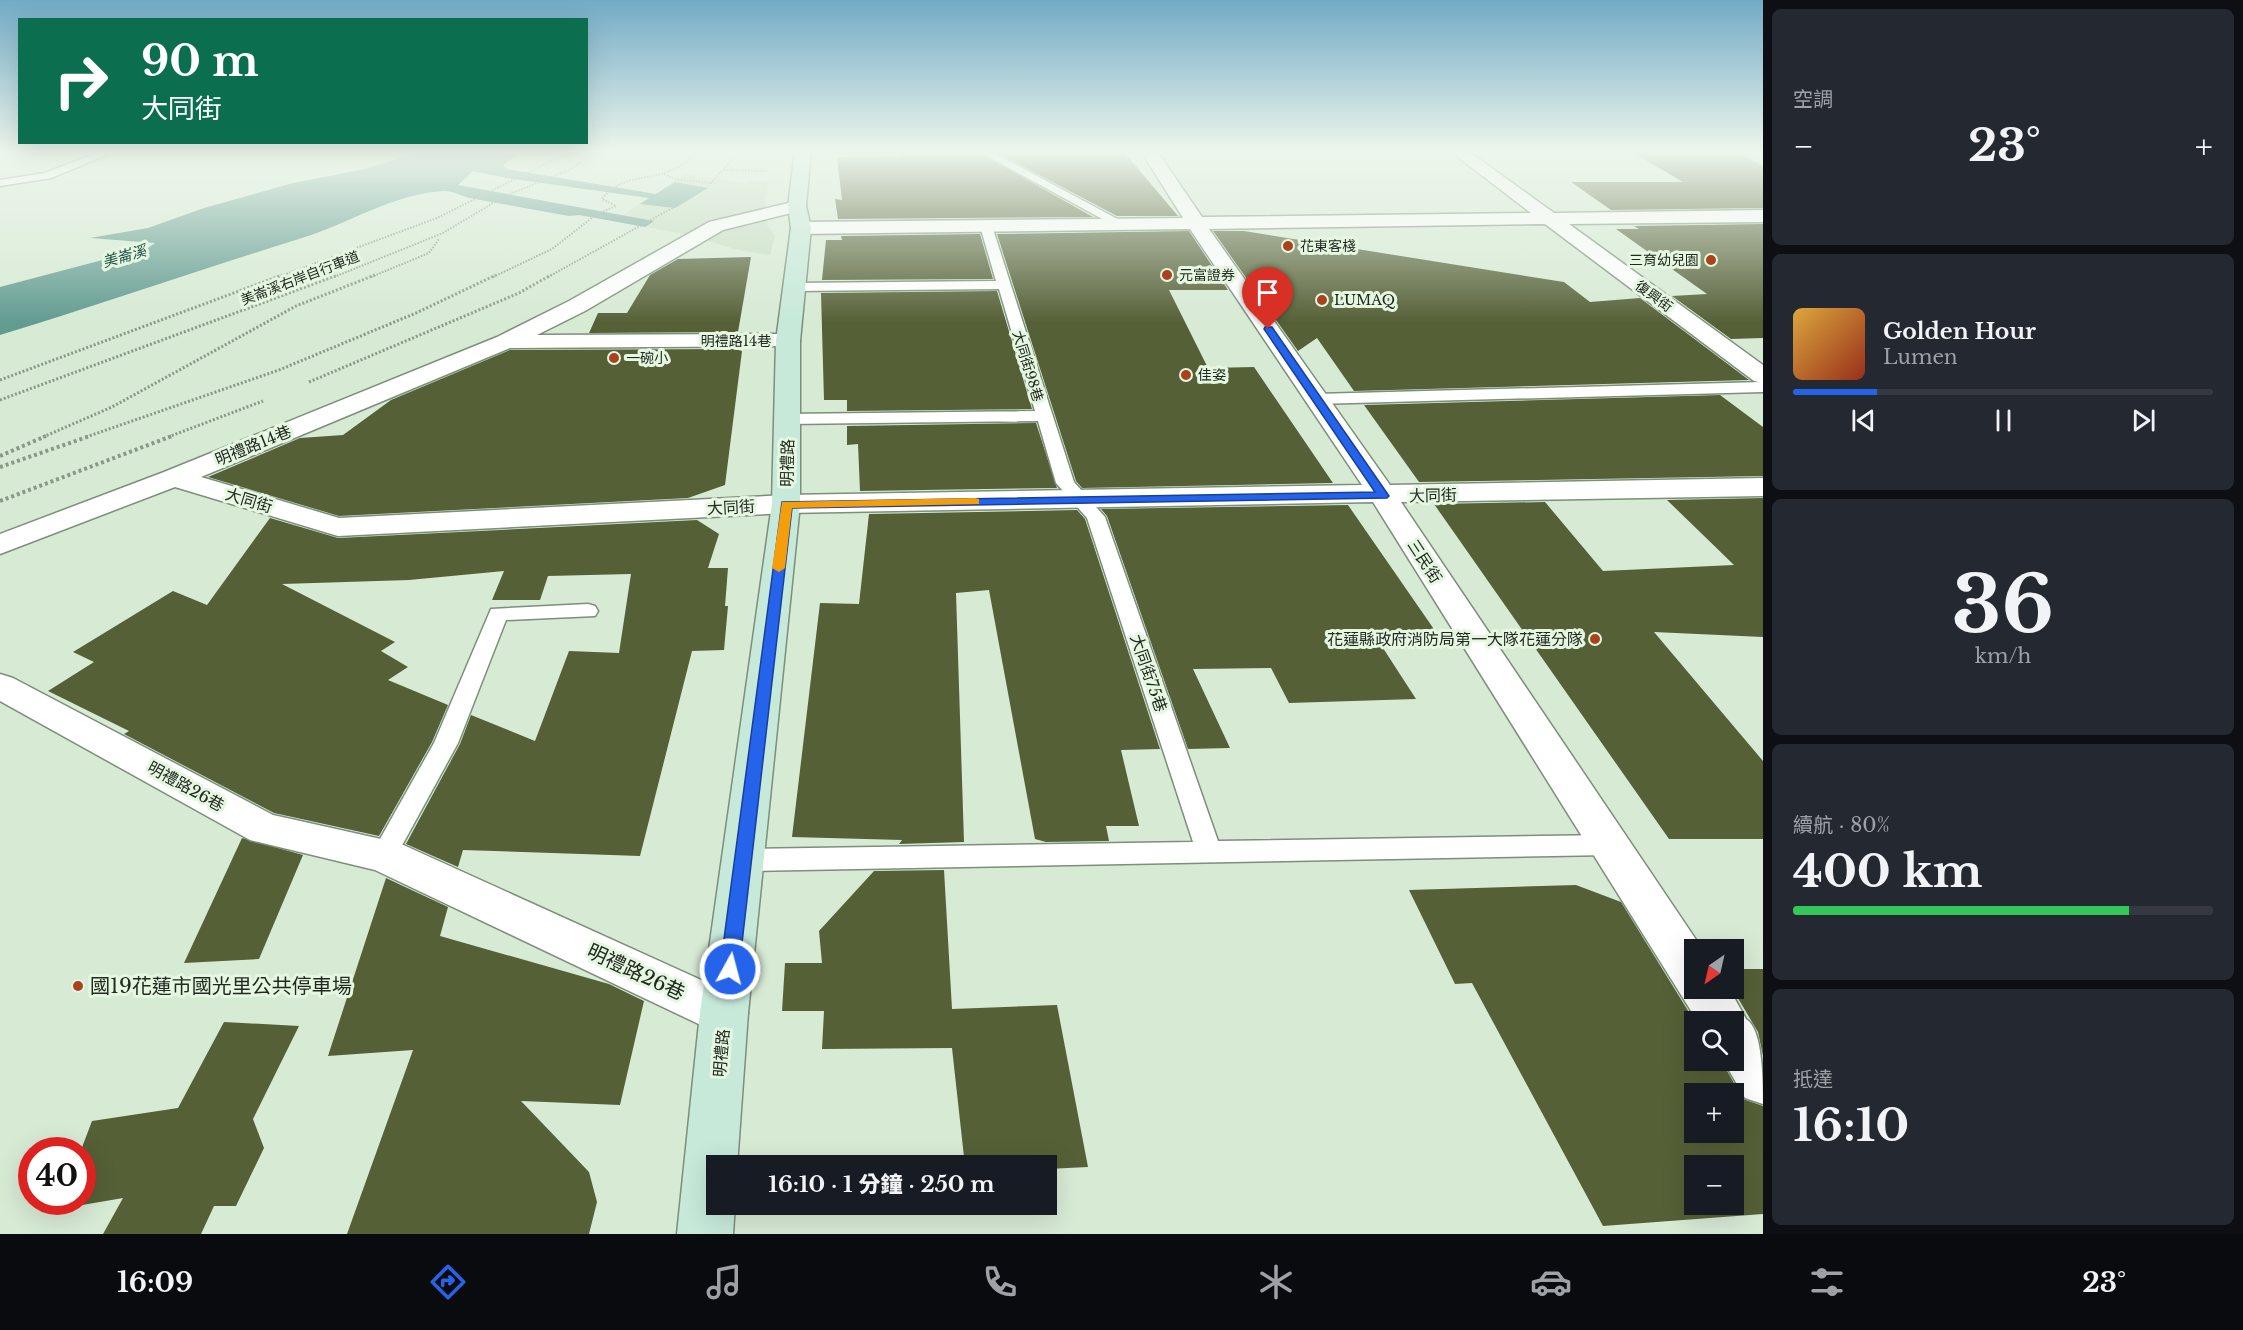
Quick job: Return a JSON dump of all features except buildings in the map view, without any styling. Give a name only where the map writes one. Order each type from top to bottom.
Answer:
[{"type":"street","name":"明禮路","points":[[705,1234],[724,1013],[786,504],[788,341],[799,209]]},
{"type":"street","name":"三民街","points":[[1187,209],[1383,496],[1684,959]]},
{"type":"street","name":"復興街","points":[[1536,209],[1763,376]]},
{"type":"street","name":"明禮路14巷","points":[[0,545],[174,478],[505,342],[577,306],[716,226],[797,245],[986,226],[1546,216],[1763,216]]},
{"type":"street","name":"明禮路14巷","points":[[505,342],[788,341]]},
{"type":"street","name":"大同街","points":[[174,478],[338,526],[786,504],[1383,496],[1763,487]]},
{"type":"street","name":"明禮路26巷","points":[[0,686],[264,829],[384,855],[724,1013]]},
{"type":"street","points":[[1744,1052],[1763,1081]]},
{"type":"lane","points":[[1092,209],[1119,223]]},
{"type":"lane","name":"大同街98巷","points":[[986,226],[1065,483],[1080,500]]},
{"type":"lane","points":[[797,245],[1004,285]]},
{"type":"lane","points":[[1316,399],[1763,387]]},
{"type":"lane","points":[[787,419],[1044,417]]},
{"type":"lane","name":"大同街75巷","points":[[1080,500],[1096,517],[1209,852]]},
{"type":"lane","points":[[384,855],[446,744],[498,614],[588,611]]},
{"type":"lane","points":[[744,860],[1609,845]]},
{"type":"path","points":[[0,380],[437,218],[456,209]]},
{"type":"path","name":"美崙溪右岸自行車道","points":[[0,400],[287,296],[443,233],[484,209]]},
{"type":"path","points":[[0,467],[279,370],[416,313],[552,249],[597,214],[610,209]]},
{"type":"path","points":[[305,384],[519,293],[671,209]]},
{"type":"path","points":[[0,456],[112,407],[296,306],[429,253],[439,239]]},
{"type":"path","points":[[0,501],[273,397]]},
{"type":"shaded area","points":[[633,209],[765,209],[766,223],[775,236],[770,255],[738,250],[688,235],[614,221]]},
{"type":"water","name":"美崙溪","points":[[202,209],[376,209],[320,232],[0,335],[0,287],[148,248],[155,243],[90,238],[148,228]]},
{"type":"water","points":[[528,209],[586,209],[654,221],[645,227],[579,215],[569,216]]},
{"type":"slow traffic","points":[[779,568],[786,504],[975,501]]},
{"type":"place","name":"花東客棧","points":[[1288,246]]},
{"type":"place","name":"三育幼兒園","points":[[1711,260]]},
{"type":"place","name":"元富證券","points":[[1167,275]]},
{"type":"place","name":"LUMAQ","points":[[1322,300]]},
{"type":"place","name":"一碗小","points":[[614,358]]},
{"type":"place","name":"佳姿","points":[[1186,375]]},
{"type":"place","name":"花蓮縣政府消防局第一大隊花蓮分隊","points":[[1595,639]]},
{"type":"place","name":"國19花蓮市國光里公共停車場","points":[[78,986]]},
{"type":"route","points":[[730,969],[786,504],[1383,496],[1268,329]]}]
